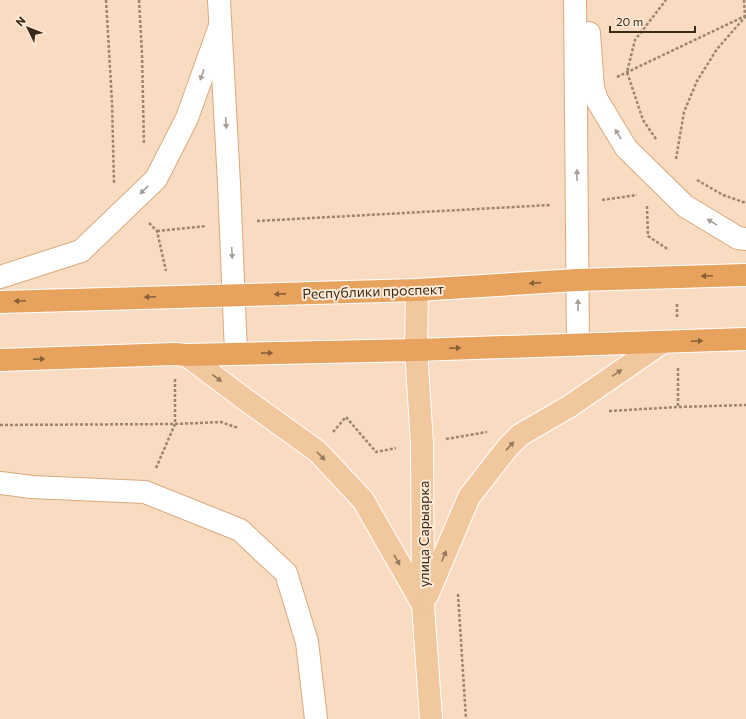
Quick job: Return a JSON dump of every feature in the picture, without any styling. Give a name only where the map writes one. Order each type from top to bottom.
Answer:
[{"type":"highway","name":"Республики проспект","points":[[0,302],[417,290],[577,280],[746,275]]},
{"type":"highway","points":[[0,360],[236,353],[416,350],[746,339]]},
{"type":"main road","points":[[218,0],[235,295],[236,353]]},
{"type":"main road","points":[[575,0],[578,344]]},
{"type":"main road","points":[[585,0],[594,88],[598,100],[626,148],[685,206],[738,238],[746,239]]},
{"type":"main road","points":[[0,277],[80,252],[156,178],[187,118],[220,26]]},
{"type":"main road","name":"улица Сарыарка","points":[[417,290],[416,350],[422,444],[423,605],[430,719]]},
{"type":"main road","points":[[423,605],[469,497],[508,447],[520,435],[570,406],[663,342]]},
{"type":"main road","points":[[186,355],[317,451],[363,500],[423,605]]},
{"type":"main road","points":[[0,483],[32,487],[145,492],[240,530],[286,573],[307,642],[316,719]]},
{"type":"path","points":[[106,0],[112,102],[114,186],[119,181]]},
{"type":"path","points":[[139,0],[144,146]]},
{"type":"path","points":[[656,140],[643,120],[627,72],[635,40],[666,0]]},
{"type":"path","points":[[157,231],[230,223],[577,204],[647,194],[674,165],[684,112],[697,81],[717,49],[745,16],[744,0]]},
{"type":"path","points":[[594,88],[745,16]]},
{"type":"path","points":[[693,177],[723,195],[746,203]]},
{"type":"path","points":[[0,425],[175,424]]},
{"type":"path","points":[[457,590],[466,719]]}]
